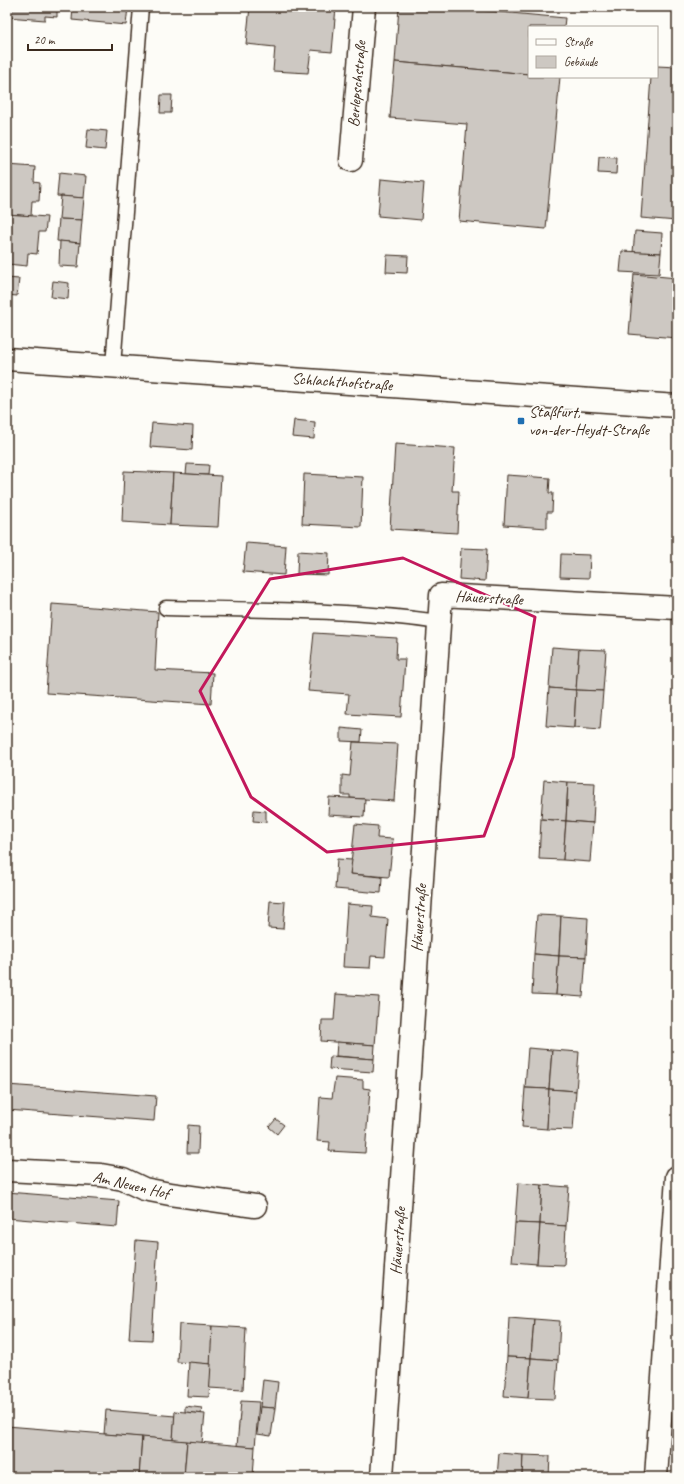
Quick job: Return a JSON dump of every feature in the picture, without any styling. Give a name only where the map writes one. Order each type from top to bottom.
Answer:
[{"type":"street","name":"Berlepschstraße","points":[[351,160],[364,7]]},
{"type":"street","name":"Schlachthofstraße","points":[[7,359],[677,406]]},
{"type":"street","name":"Häuerstraße","points":[[382,1477],[441,595],[677,608]]},
{"type":"street","name":"Am Neuen Hof","points":[[7,1170],[101,1175],[123,1179],[144,1189],[255,1206]]},
{"type":"street","points":[[656,1477],[677,1177]]},
{"type":"lane","points":[[113,366],[141,7]]},
{"type":"lane","points":[[166,608],[277,610],[396,616],[438,622]]},
{"type":"highlighted area","points":[[403,558],[535,617],[513,757],[484,836],[327,852],[251,797],[200,691],[270,579]]},
{"type":"building","points":[[7,7],[57,7],[57,17],[45,16],[45,20],[7,17]]},
{"type":"building","points":[[73,7],[128,7],[126,25],[72,20]]},
{"type":"building","points":[[250,7],[336,7],[332,52],[311,50],[308,73],[273,71],[275,47],[246,44]]},
{"type":"building","points":[[399,7],[445,7],[565,18],[564,26],[528,26],[528,74],[395,62]]},
{"type":"building","points":[[395,62],[528,74],[528,78],[560,78],[546,229],[459,221],[467,124],[390,118]]},
{"type":"building","points":[[658,66],[677,67],[677,221],[641,218],[651,78],[658,78]]},
{"type":"building","points":[[161,95],[172,95],[171,113],[160,113]]},
{"type":"building","points":[[88,129],[107,131],[105,150],[86,148]]},
{"type":"building","points":[[599,157],[617,158],[616,174],[598,173]]},
{"type":"building","points":[[7,165],[35,167],[34,182],[40,183],[39,201],[32,201],[31,216],[7,214]]},
{"type":"building","points":[[59,173],[86,176],[84,198],[57,196]]},
{"type":"building","points":[[381,179],[424,183],[421,220],[378,216]]},
{"type":"building","points":[[61,196],[84,198],[82,220],[59,219]]},
{"type":"building","points":[[7,214],[47,217],[45,232],[39,232],[37,254],[28,253],[27,266],[7,264]]},
{"type":"building","points":[[59,219],[82,220],[80,243],[57,241]]},
{"type":"building","points":[[635,231],[662,233],[661,253],[633,252]]},
{"type":"building","points":[[60,241],[80,243],[78,267],[59,266]]},
{"type":"building","points":[[622,251],[661,253],[659,274],[620,272]]},
{"type":"building","points":[[387,255],[408,256],[407,273],[386,272]]},
{"type":"building","points":[[634,274],[677,278],[677,338],[629,334]]},
{"type":"building","points":[[7,278],[19,279],[17,296],[7,295]]},
{"type":"building","points":[[53,281],[69,283],[68,299],[51,297]]},
{"type":"building","points":[[294,420],[315,422],[314,439],[292,437]]},
{"type":"building","points":[[152,423],[193,426],[192,450],[150,447]]},
{"type":"building","points":[[395,444],[455,448],[452,491],[459,491],[457,533],[390,529]]},
{"type":"building","points":[[187,464],[209,465],[208,475],[186,474]]},
{"type":"building","points":[[124,471],[173,473],[170,525],[122,522]]},
{"type":"building","points":[[173,473],[221,476],[218,527],[170,525]]},
{"type":"building","points":[[304,474],[363,477],[361,527],[302,524]]},
{"type":"building","points":[[507,475],[550,478],[549,493],[553,493],[552,512],[547,512],[547,528],[504,525]]},
{"type":"building","points":[[246,543],[286,546],[284,575],[243,572]]},
{"type":"building","points":[[461,548],[487,549],[485,581],[459,579]]},
{"type":"building","points":[[298,551],[329,553],[328,575],[297,574]]},
{"type":"building","points":[[561,554],[590,555],[589,578],[560,577]]},
{"type":"building","points":[[52,604],[158,612],[155,670],[213,673],[211,704],[46,693]]},
{"type":"building","points":[[314,633],[397,638],[396,659],[405,659],[401,717],[347,714],[349,694],[308,691]]},
{"type":"building","points":[[552,647],[579,649],[576,690],[549,688]]},
{"type":"building","points":[[579,649],[606,650],[603,691],[576,690]]},
{"type":"building","points":[[549,688],[576,690],[574,728],[546,726]]},
{"type":"building","points":[[576,690],[603,691],[600,730],[574,728]]},
{"type":"building","points":[[341,728],[362,730],[361,742],[341,741]]},
{"type":"building","points":[[353,742],[398,744],[394,801],[350,798],[350,795],[342,795],[342,775],[350,776]]},
{"type":"building","points":[[544,780],[568,782],[566,821],[541,819]]},
{"type":"building","points":[[568,782],[595,783],[593,823],[566,821]]},
{"type":"building","points":[[329,797],[365,799],[364,817],[328,815]]},
{"type":"building","points":[[254,810],[266,811],[266,822],[253,821]]},
{"type":"building","points":[[541,819],[566,821],[563,860],[539,859]]},
{"type":"building","points":[[566,821],[593,823],[590,862],[563,860]]},
{"type":"building","points":[[355,824],[378,826],[377,838],[393,839],[389,877],[350,874]]},
{"type":"building","points":[[337,859],[352,860],[350,874],[382,877],[381,893],[335,889]]},
{"type":"building","points":[[270,901],[285,902],[283,929],[268,928]]},
{"type":"building","points":[[347,904],[373,906],[372,917],[388,919],[385,957],[371,956],[370,968],[343,967]]},
{"type":"building","points":[[537,915],[561,916],[559,956],[534,954]]},
{"type":"building","points":[[561,916],[588,918],[586,957],[559,956]]},
{"type":"building","points":[[534,954],[559,956],[556,995],[532,994]]},
{"type":"building","points":[[559,956],[586,957],[583,997],[556,995]]},
{"type":"building","points":[[336,994],[379,997],[375,1045],[321,1041],[322,1020],[334,1020]]},
{"type":"building","points":[[337,1042],[375,1045],[374,1059],[336,1056]]},
{"type":"building","points":[[528,1048],[552,1050],[549,1089],[525,1088]]},
{"type":"building","points":[[552,1050],[579,1052],[576,1091],[549,1089]]},
{"type":"building","points":[[330,1056],[374,1059],[373,1072],[329,1069]]},
{"type":"building","points":[[335,1078],[363,1080],[363,1088],[370,1089],[365,1153],[329,1151],[330,1142],[317,1141],[320,1097],[332,1098]]},
{"type":"building","points":[[7,1085],[156,1096],[154,1121],[7,1110]]},
{"type":"building","points":[[525,1088],[549,1089],[547,1129],[522,1127]]},
{"type":"building","points":[[549,1089],[576,1091],[573,1130],[547,1129]]},
{"type":"building","points":[[276,1119],[284,1125],[277,1134],[269,1127]]},
{"type":"building","points":[[188,1125],[199,1126],[198,1153],[187,1153]]},
{"type":"building","points":[[518,1183],[542,1185],[540,1224],[515,1223]]},
{"type":"building","points":[[542,1185],[569,1187],[566,1226],[540,1224]]},
{"type":"building","points":[[7,1192],[119,1201],[117,1227],[7,1218]]},
{"type":"building","points":[[515,1223],[540,1224],[537,1264],[512,1262]]},
{"type":"building","points":[[540,1224],[566,1226],[564,1265],[537,1264]]},
{"type":"building","points":[[136,1240],[158,1242],[152,1340],[129,1339]]},
{"type":"building","points":[[509,1317],[534,1319],[531,1358],[507,1357]]},
{"type":"building","points":[[534,1319],[560,1321],[558,1360],[531,1358]]},
{"type":"building","points":[[179,1324],[212,1326],[211,1364],[177,1362]]},
{"type":"building","points":[[212,1326],[246,1328],[243,1390],[209,1388]]},
{"type":"building","points":[[507,1357],[531,1358],[528,1398],[504,1396]]},
{"type":"building","points":[[531,1358],[558,1360],[555,1399],[528,1398]]},
{"type":"building","points":[[189,1362],[211,1364],[209,1397],[187,1396]]},
{"type":"building","points":[[263,1380],[278,1382],[275,1408],[260,1407]]},
{"type":"building","points":[[241,1401],[259,1402],[255,1447],[237,1446]]},
{"type":"building","points":[[185,1406],[202,1408],[201,1414],[185,1412]]},
{"type":"building","points":[[260,1407],[275,1408],[271,1436],[257,1434]]},
{"type":"building","points":[[106,1410],[175,1416],[173,1440],[104,1434]]},
{"type":"building","points":[[175,1411],[205,1414],[202,1443],[173,1440]]},
{"type":"building","points":[[7,1426],[142,1437],[139,1477],[7,1477]]},
{"type":"building","points":[[142,1437],[187,1441],[184,1477],[139,1477]]},
{"type":"building","points":[[187,1441],[255,1447],[253,1477],[184,1477]]},
{"type":"building","points":[[499,1453],[523,1455],[522,1477],[497,1477]]},
{"type":"building","points":[[523,1455],[550,1456],[549,1477],[522,1477]]},
{"type":"place","name":"Staßfurt, von-der-Heydt-Straße","points":[[521,421]]}]
